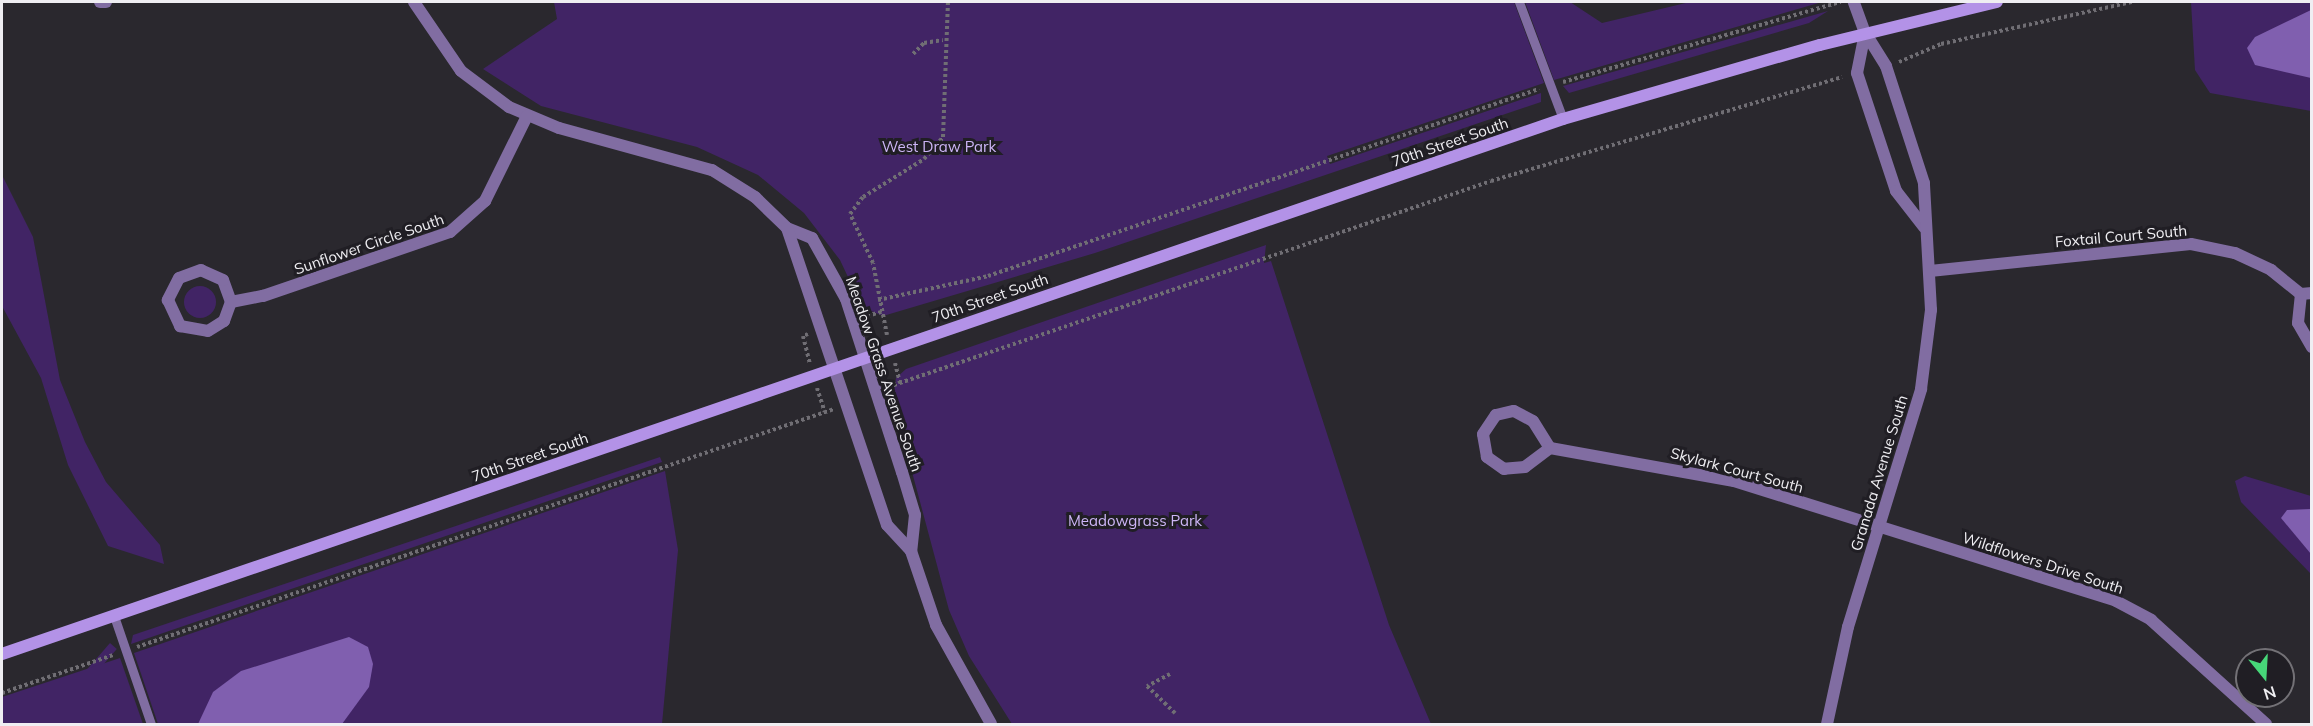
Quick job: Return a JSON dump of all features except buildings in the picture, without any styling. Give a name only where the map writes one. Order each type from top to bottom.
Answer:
[{"type":"main road","name":"70th Street South","points":[[2,654],[1563,119],[1865,33],[1997,2]]},
{"type":"street","points":[[100,2],[106,2]]},
{"type":"street","name":"Meadow Grass Avenue South","points":[[414,2],[461,71],[527,116],[712,170],[756,196],[787,228],[812,238],[828,261],[865,357],[915,515],[911,551]]},
{"type":"street","name":"Granada Avenue South","points":[[1827,724],[1879,526],[1924,374],[1930,271],[1924,227],[1924,183],[1886,66],[1865,33],[1854,2]]},
{"type":"street","points":[[1865,33],[1857,73],[1896,191],[1924,227]]},
{"type":"street","name":"Sunflower Circle South","points":[[231,302],[263,296],[457,229],[485,201],[527,116]]},
{"type":"street","name":"Meadow Grass Avenue South","points":[[787,228],[887,525],[911,551],[942,641],[992,724]]},
{"type":"street","name":"Foxtail Court South","points":[[1930,271],[2191,244],[2253,261],[2306,294],[2298,323],[2312,347]]},
{"type":"street","points":[[201,270],[223,280],[231,302],[221,324],[198,333],[176,322],[168,300],[178,278],[201,270]]},
{"type":"street","points":[[1514,411],[1533,421],[1550,448],[1525,467],[1504,469],[1487,457],[1483,434],[1496,415],[1514,411]]},
{"type":"street","name":"Skylark Court South","points":[[1550,448],[1706,474],[1879,526]]},
{"type":"street","name":"Wildflowers Drive South","points":[[1879,526],[2129,606],[2168,634],[2266,724]]},
{"type":"lane","points":[[1519,2],[1563,119]]},
{"type":"lane","points":[[114,615],[151,724]]},
{"type":"path","points":[[881,312],[873,263],[850,214],[857,202],[919,164],[941,140],[947,119],[943,40],[948,2]]},
{"type":"path","points":[[878,300],[988,276],[1550,86],[1845,2]]},
{"type":"path","points":[[1912,58],[1941,44],[2132,2]]},
{"type":"path","points":[[912,54],[924,43],[943,40]]},
{"type":"path","points":[[900,383],[1491,181],[1829,81]]},
{"type":"path","points":[[2,693],[825,412]]},
{"type":"path","points":[[1170,674],[1147,686],[1175,713]]},
{"type":"green space","name":"West Draw Park","points":[[554,2],[1514,2],[1544,83],[1327,156],[1330,164],[1541,93],[1541,102],[1095,253],[883,316],[862,307],[840,260],[804,213],[758,175],[697,147],[541,106],[483,69],[557,19]]},
{"type":"green space","points":[[1525,2],[1570,2],[1602,23],[1690,2],[1822,2],[1554,80]]},
{"type":"green space","points":[[2191,2],[2311,2],[2311,111],[2210,93],[2195,70]]},
{"type":"green space","points":[[1828,11],[1809,23],[1569,93],[1563,86]]},
{"type":"green space","points":[[2,175],[33,237],[60,380],[85,442],[106,482],[160,545],[164,564],[108,546],[68,465],[41,378],[2,306]]},
{"type":"green space","name":"Meadowgrass Park","points":[[1266,245],[1264,263],[1271,261],[1389,625],[1431,724],[1012,724],[969,656],[949,610],[893,401],[896,378],[906,369]]},
{"type":"green space","points":[[200,286],[211,291],[216,302],[211,313],[200,318],[189,313],[184,302],[189,291]]},
{"type":"green space","points":[[660,457],[662,462],[131,644],[133,635]]},
{"type":"green space","points":[[665,471],[678,550],[662,724],[158,724],[134,653]]},
{"type":"green space","points":[[2245,476],[2311,496],[2311,574],[2241,502],[2235,481]]},
{"type":"green space","points":[[110,643],[117,649],[52,724],[40,724]]},
{"type":"green space","points":[[120,658],[143,724],[2,724],[2,697]]},
{"type":"shaded area","points":[[2311,10],[2311,78],[2255,65],[2247,48],[2255,37]]},
{"type":"shaded area","points":[[2312,509],[2311,554],[2281,518],[2287,510]]},
{"type":"shaded area","points":[[349,637],[368,647],[373,664],[369,687],[342,724],[198,724],[213,692],[241,671]]}]
